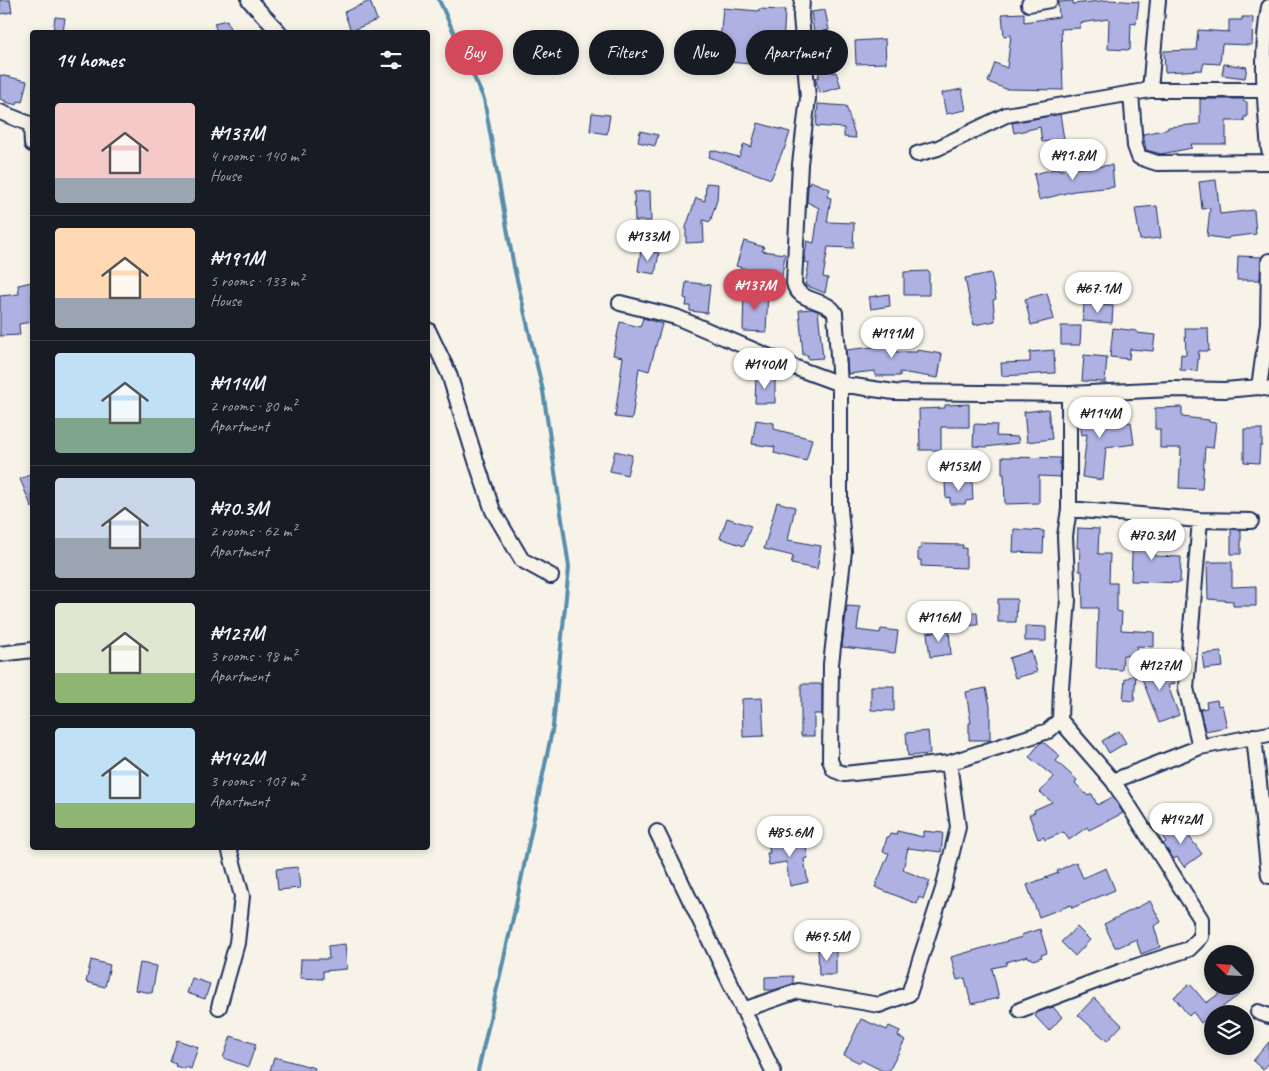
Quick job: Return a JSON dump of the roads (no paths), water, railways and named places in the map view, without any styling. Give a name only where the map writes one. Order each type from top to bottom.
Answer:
[{"type":"street","points":[[250,0],[277,30]]},
{"type":"street","points":[[802,0],[801,16],[808,98],[800,164],[794,283],[796,289],[802,295],[832,307],[835,313],[840,384],[840,509],[844,551],[831,664],[830,760],[834,770],[844,774],[949,763],[1048,730],[1060,720]]},
{"type":"street","points":[[1029,4],[1050,0]]},
{"type":"street","points":[[1150,90],[1158,0]]},
{"type":"street","points":[[1269,7],[1265,30],[1264,90],[1269,150]]},
{"type":"street","points":[[917,154],[938,148],[1006,115],[1150,90],[1264,90]]},
{"type":"street","points":[[1132,93],[1135,146],[1139,157],[1158,163],[1269,162]]},
{"type":"street","points":[[0,112],[30,124]]},
{"type":"street","points":[[620,303],[676,317],[791,366],[840,384],[894,392],[1069,394],[1171,389],[1225,390],[1264,388],[1269,323],[1269,261]]},
{"type":"street","points":[[430,334],[450,374],[493,511],[522,560],[551,576]]},
{"type":"street","points":[[1020,1010],[1122,971],[1189,949],[1201,937],[1201,919],[1113,781],[1060,720],[1068,600],[1065,536],[1069,509],[1069,394]]},
{"type":"street","points":[[1069,509],[1200,520],[1250,521]]},
{"type":"street","points":[[1200,520],[1186,688],[1200,747]]},
{"type":"street","points":[[0,654],[30,650]]},
{"type":"street","points":[[1113,781],[1200,747],[1269,734]]},
{"type":"street","points":[[1254,736],[1269,876]]},
{"type":"street","points":[[743,1010],[798,991],[879,1005],[908,994],[943,889],[958,826],[949,763]]},
{"type":"street","points":[[657,832],[772,1071]]},
{"type":"street","points":[[219,1007],[237,943],[242,896],[230,850]]},
{"type":"waterway","points":[[439,0],[484,99],[514,267],[543,391],[569,567],[553,726],[514,914],[478,1071]]}]
